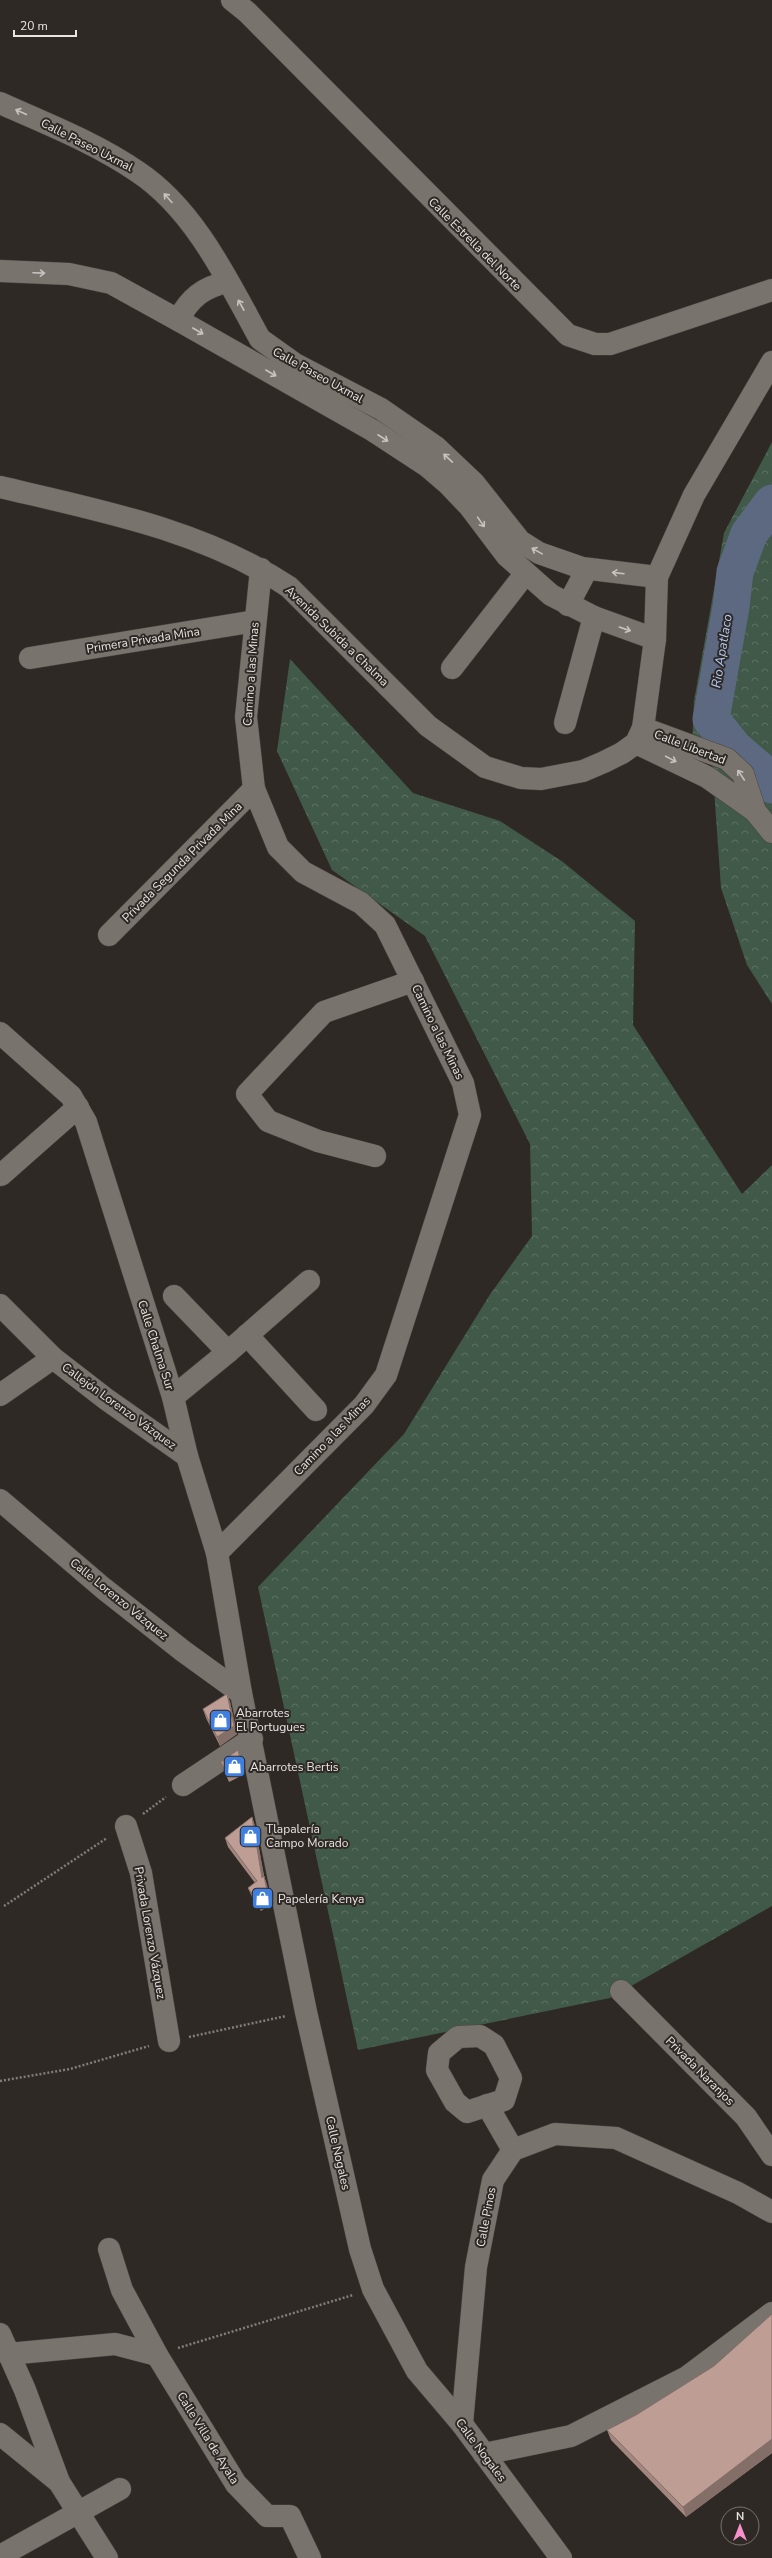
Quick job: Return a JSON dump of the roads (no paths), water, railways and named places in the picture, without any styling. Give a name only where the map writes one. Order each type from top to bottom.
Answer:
[{"type":"street","name":"Calle Estrella del Norte","points":[[232,0],[247,12],[568,335],[588,342],[610,344],[772,290]]},
{"type":"street","name":"Calle Paseo Uxmal","points":[[0,103],[87,143],[139,172],[164,194],[193,226],[228,282],[260,340],[295,364],[381,409],[436,447],[474,483],[520,541],[558,561],[587,569],[657,577]]},
{"type":"street","name":"Calle Paseo Uxmal","points":[[0,271],[69,274],[111,283],[178,320],[372,430],[427,466],[448,484],[470,507],[496,543],[525,574],[568,605],[594,617],[654,638]]},
{"type":"street","points":[[178,320],[186,306],[197,294],[212,286],[228,282]]},
{"type":"street","points":[[639,736],[654,638],[657,577],[694,495],[772,362]]},
{"type":"street","name":"Avenida Subida a Chalma","points":[[0,487],[128,518],[213,548],[261,570],[289,587],[428,726],[485,767],[522,778],[560,777],[604,762],[622,753],[639,736]]},
{"type":"street","points":[[568,605],[587,569]]},
{"type":"street","name":"Camino a las Minas","points":[[217,1553],[364,1405],[386,1375],[470,1115],[463,1083],[385,925],[361,903],[303,872],[278,847],[254,789],[246,717],[261,570]]},
{"type":"street","points":[[452,668],[525,574]]},
{"type":"street","points":[[565,723],[594,617]]},
{"type":"street","name":"Primera Privada Mina","points":[[30,658],[255,621]]},
{"type":"street","name":"Calle Libertad","points":[[639,736],[727,759],[743,774],[755,811],[772,832]]},
{"type":"street","name":"Privada Segunda Privada Mina","points":[[109,935],[254,789]]},
{"type":"street","points":[[376,1156],[318,1141],[268,1121],[247,1094],[324,1012],[412,981]]},
{"type":"street","name":"Calle Chalma Sur","points":[[0,1033],[71,1096],[86,1122],[172,1397],[187,1456],[217,1553],[242,1692]]},
{"type":"street","points":[[1,1175],[78,1107]]},
{"type":"street","points":[[172,1397],[228,1352],[309,1281]]},
{"type":"street","points":[[174,1296],[228,1352]]},
{"type":"street","name":"Callejón Lorenzo Vázquez","points":[[0,1305],[54,1358],[106,1399],[187,1456]]},
{"type":"street","points":[[247,1335],[316,1410]]},
{"type":"street","points":[[0,1395],[54,1358]]},
{"type":"street","name":"Calle Lorenzo Vázquez","points":[[0,1500],[103,1588],[183,1651],[242,1692]]},
{"type":"street","name":"Calle Nogales","points":[[242,1692],[306,2012],[360,2249],[373,2289],[417,2371],[462,2424],[561,2558]]},
{"type":"street","points":[[183,1785],[252,1739]]},
{"type":"street","name":"Privada Lorenzo Vázquez","points":[[126,1826],[141,1873],[169,2042]]},
{"type":"street","name":"Privada Naranjos","points":[[621,1991],[746,2117],[772,2155]]},
{"type":"street","points":[[487,2105],[513,2150],[555,2134],[616,2138],[738,2193],[772,2212]]},
{"type":"street","name":"Calle Pinos","points":[[462,2424],[476,2267],[493,2180],[513,2150]]},
{"type":"street","name":"Calle Villa de Ayala","points":[[109,2249],[122,2290],[157,2355],[236,2484],[266,2516],[290,2516],[310,2558]]},
{"type":"street","points":[[484,2454],[571,2436],[687,2377],[772,2313]]},
{"type":"street","points":[[106,2558],[59,2482],[25,2390],[4,2344],[115,2344],[157,2355]]},
{"type":"street","points":[[0,2434],[59,2482]]},
{"type":"street","points":[[0,2556],[77,2511],[120,2489]]},
{"type":"waterway","name":"Rio Apatlaco","points":[[772,503],[749,534],[735,572],[731,607],[711,719],[734,748],[770,779],[772,785]]},
{"type":"place","name":"Abarrotes El Portugues","points":[[221,1720]]},
{"type":"place","name":"Abarrotes Bertis","points":[[235,1767]]},
{"type":"place","name":"Tlapalería Campo Morado","points":[[251,1836]]},
{"type":"place","name":"Papelería Kenya","points":[[263,1899]]}]
